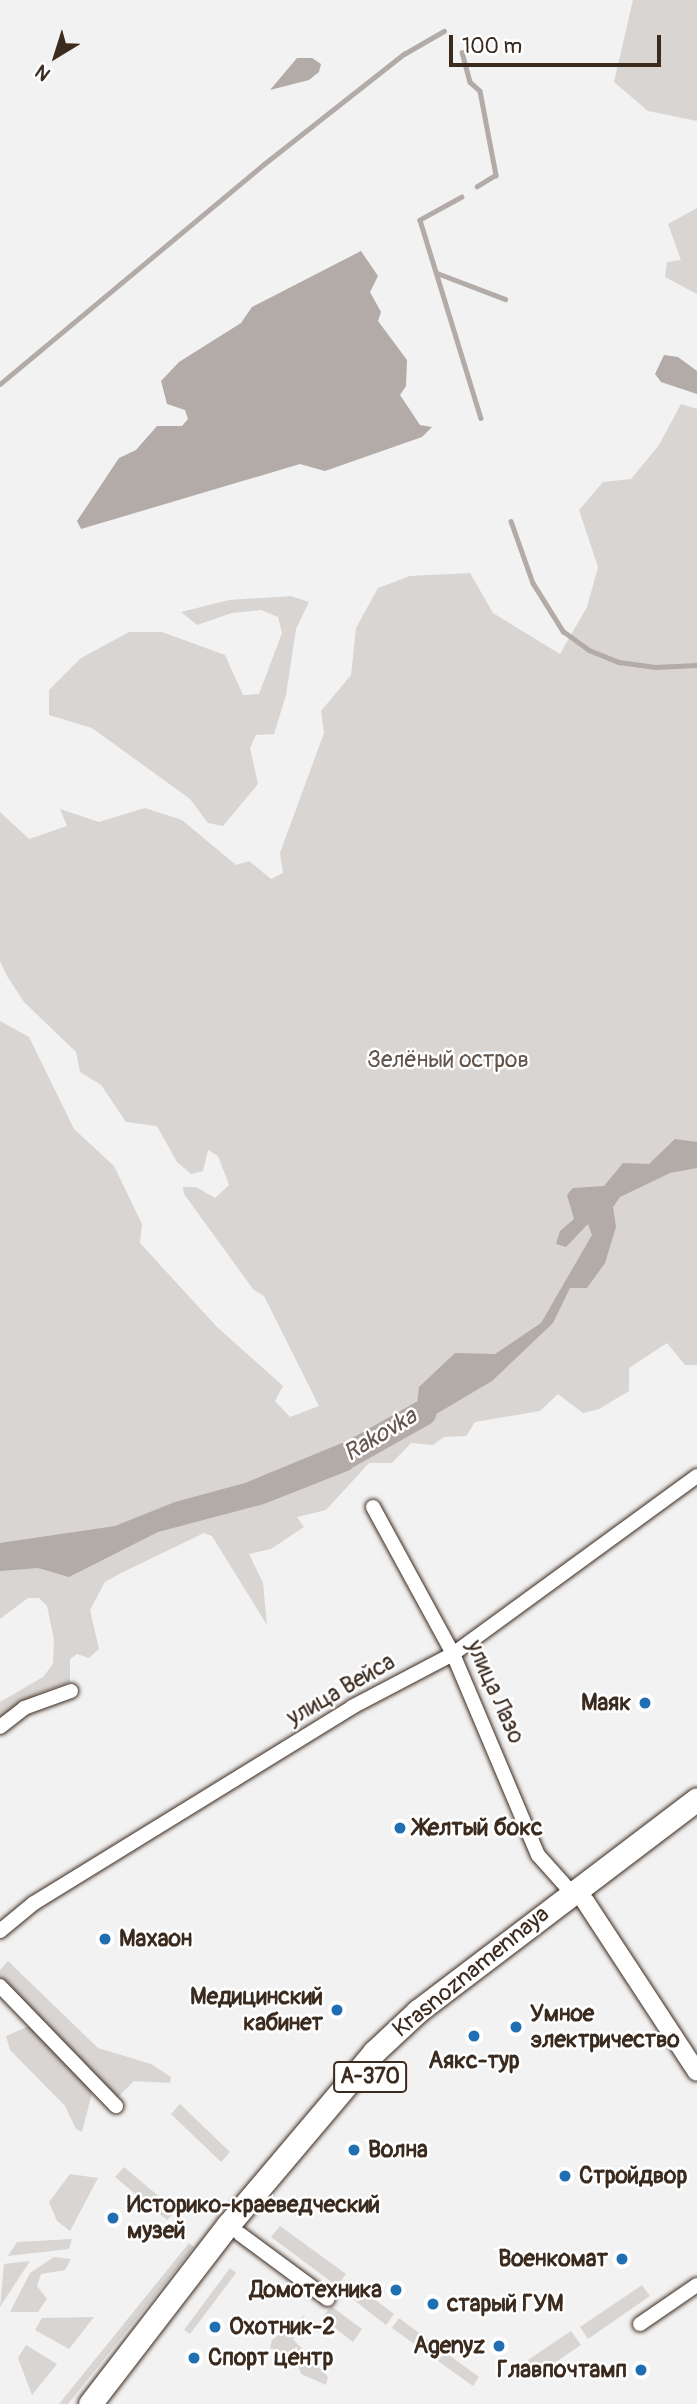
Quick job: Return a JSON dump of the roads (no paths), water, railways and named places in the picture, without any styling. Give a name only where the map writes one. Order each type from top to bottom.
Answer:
[{"type":"highway","name":"Krasnoznamennaya","points":[[90,2404],[344,2081],[578,1897],[697,1799]]},
{"type":"highway","name":"А-370","points":[[578,1897],[697,1817]]},
{"type":"highway","name":"А-370","points":[[108,2404],[347,2100],[424,2016]]},
{"type":"street","name":"улица Вейса","points":[[0,1931],[34,1903],[352,1707],[453,1654],[697,1476]]},
{"type":"street","name":"улица Лазо","points":[[373,1507],[453,1654],[538,1855],[578,1897],[697,2072]]},
{"type":"street","points":[[0,1727],[24,1708],[71,1691]]},
{"type":"street","points":[[0,1986],[116,2106]]},
{"type":"street","points":[[240,2234],[328,2299]]},
{"type":"street","points":[[640,2324],[697,2285]]},
{"type":"waterway","points":[[0,384],[264,164],[404,54],[444,31]]},
{"type":"waterway","points":[[462,52],[470,82],[480,91],[496,175],[477,187]]},
{"type":"waterway","points":[[462,197],[420,220],[481,418]]},
{"type":"waterway","points":[[437,273],[505,299]]},
{"type":"waterway","points":[[511,521],[533,583],[563,631],[589,650],[619,662],[655,667],[697,665]]},
{"type":"waterway","name":"Rakovka","points":[[345,1457],[423,1413]]},
{"type":"place","name":"Маяк","points":[[645,1703]]},
{"type":"place","name":"Желтый бокс","points":[[400,1828]]},
{"type":"place","name":"Махаон","points":[[105,1939]]},
{"type":"place","name":"Медицинский кабинет","points":[[337,2010]]},
{"type":"place","name":"Умное электричество","points":[[516,2027]]},
{"type":"place","name":"Аякс-тур","points":[[474,2036]]},
{"type":"place","name":"Волна","points":[[354,2150]]},
{"type":"place","name":"Стройдвор","points":[[565,2176]]},
{"type":"place","name":"Историко-краеведческий музей","points":[[113,2218]]},
{"type":"place","name":"Военкомат","points":[[622,2259]]},
{"type":"place","name":"Домотехника","points":[[396,2290]]},
{"type":"place","name":"старый ГУМ","points":[[433,2304]]},
{"type":"place","name":"Охотник-2","points":[[215,2327]]},
{"type":"place","name":"Agenyz","points":[[499,2346]]},
{"type":"place","name":"Спорт центр","points":[[194,2358]]},
{"type":"place","name":"Главпочтамп","points":[[641,2370]]},
{"type":"park label","name":"Зелёный остров","points":[[448,1060]]}]
